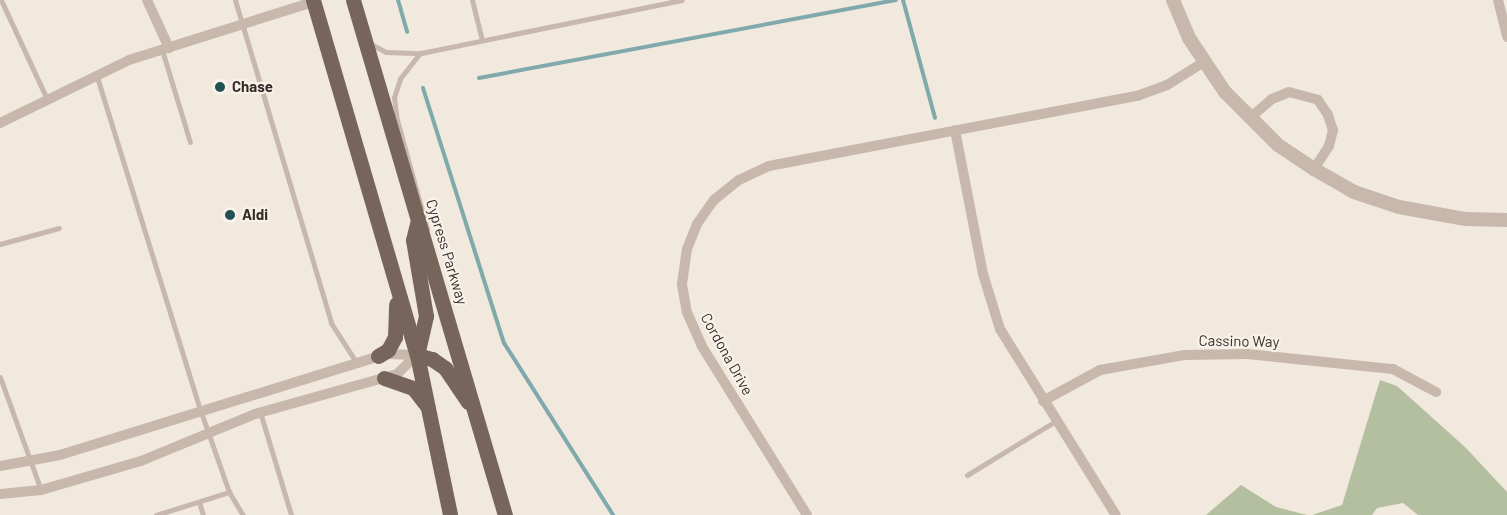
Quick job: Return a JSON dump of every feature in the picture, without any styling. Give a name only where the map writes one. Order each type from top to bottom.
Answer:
[{"type":"main road","name":"Cypress Parkway","points":[[353,0],[505,515]]},
{"type":"main road","points":[[313,1],[417,355],[450,515]]},
{"type":"main road","points":[[417,355],[426,316],[413,240],[418,220]]},
{"type":"main road","points":[[378,356],[388,350],[395,337],[396,286]]},
{"type":"main road","points":[[417,355],[432,359],[445,368],[475,412]]},
{"type":"main road","points":[[384,378],[413,388],[429,408]]},
{"type":"street","points":[[147,0],[165,49]]},
{"type":"street","points":[[1173,0],[1204,62],[1250,118],[1278,145],[1314,169],[1354,192],[1399,207],[1466,219],[1507,220]]},
{"type":"street","points":[[1498,0],[1507,37]]},
{"type":"street","points":[[0,123],[97,77],[165,49],[313,1]]},
{"type":"street","name":"Cordona Drive","points":[[807,515],[692,328],[682,284],[692,233],[714,200],[751,173],[786,162],[1137,96],[1167,85],[1204,62]]},
{"type":"street","points":[[1250,118],[1272,99],[1289,92],[1318,100],[1333,130],[1329,146],[1314,169]]},
{"type":"street","points":[[955,130],[990,303],[1000,329],[1116,515]]},
{"type":"street","name":"Cassino Way","points":[[1043,401],[1100,370],[1184,355],[1236,354],[1393,369],[1436,392]]},
{"type":"street","points":[[0,466],[30,463],[378,356],[417,355]]},
{"type":"street","points":[[0,494],[41,490],[141,460],[208,431],[260,412],[398,374],[417,355]]},
{"type":"lane","points":[[1,0],[48,100]]},
{"type":"lane","points":[[235,0],[331,323],[356,362]]},
{"type":"lane","points":[[471,0],[482,40]]},
{"type":"lane","points":[[636,0],[637,9]]},
{"type":"lane","points":[[364,37],[386,52],[420,53],[682,0]]},
{"type":"lane","points":[[165,49],[190,142]]},
{"type":"lane","points":[[420,53],[400,79],[394,97],[397,120],[426,216],[431,264]]},
{"type":"lane","points":[[97,77],[201,412],[229,492],[243,515]]},
{"type":"lane","points":[[0,244],[59,228]]},
{"type":"lane","points":[[0,377],[41,490]]},
{"type":"lane","points":[[260,412],[291,515]]},
{"type":"lane","points":[[967,475],[1057,420]]},
{"type":"lane","points":[[156,515],[229,492]]},
{"type":"lane","points":[[199,502],[203,515]]},
{"type":"green space","points":[[1380,380],[1397,386],[1465,447],[1507,492],[1507,515],[1418,515],[1403,503],[1377,508],[1372,515],[1312,515],[1342,505]]},
{"type":"green space","points":[[1241,485],[1276,507],[1307,515],[1206,515]]},
{"type":"waterway","points":[[398,0],[407,32]]},
{"type":"waterway","points":[[479,78],[896,0]]},
{"type":"waterway","points":[[903,0],[935,118]]},
{"type":"waterway","points":[[423,88],[504,343],[613,515]]},
{"type":"place","name":"Chase","points":[[220,87]]},
{"type":"place","name":"Aldi","points":[[230,215]]}]
